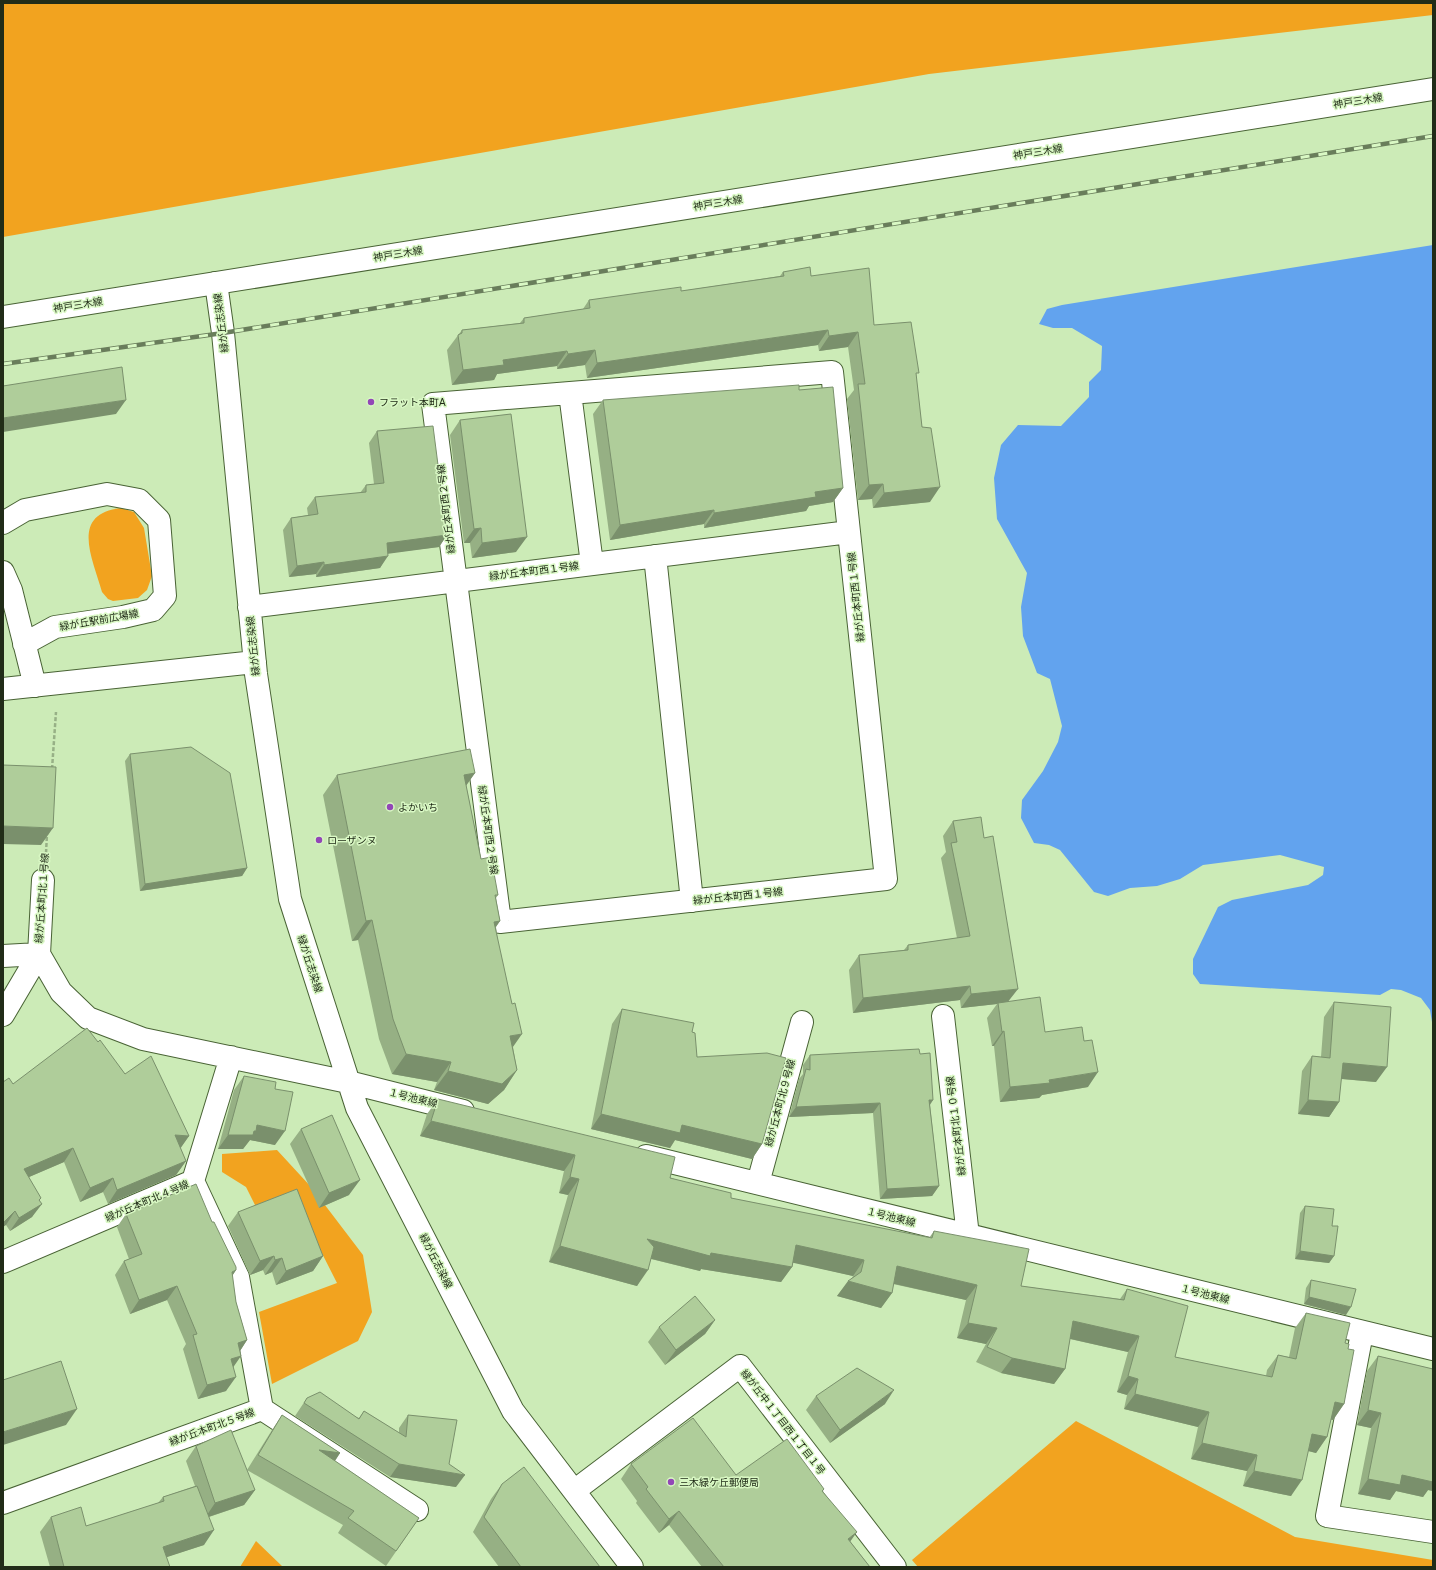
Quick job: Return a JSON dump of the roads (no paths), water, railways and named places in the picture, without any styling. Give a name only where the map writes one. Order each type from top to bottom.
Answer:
[{"type":"street","name":"神戸三木線","points":[[3,317],[1433,89]]},
{"type":"street","name":"緑が丘志染線","points":[[216,283],[224,341],[255,662],[290,899],[348,1082],[357,1108],[513,1411],[632,1567]]},
{"type":"street","points":[[592,564],[570,393],[832,372],[849,532]]},
{"type":"street","name":"緑が丘本町西２号線","points":[[500,922],[454,581],[433,404],[570,393]]},
{"type":"street","name":"緑が丘駅前広場線","points":[[3,523],[25,510],[108,494],[140,500],[159,520],[165,596],[153,610],[123,617],[54,627],[24,644]]},
{"type":"street","name":"緑が丘本町西１号線","points":[[249,607],[849,532],[886,879],[500,922]]},
{"type":"street","points":[[655,556],[692,901]]},
{"type":"street","points":[[6,583],[35,686]]},
{"type":"street","points":[[3,689],[255,662]]},
{"type":"street","name":"緑が丘本町北１号線","points":[[43,880],[39,954],[61,992],[88,1018],[143,1039],[348,1082]]},
{"type":"street","points":[[3,956],[39,954]]},
{"type":"street","points":[[3,1015],[39,954]]},
{"type":"street","name":"緑が丘本町北１０号線","points":[[943,1016],[968,1236]]},
{"type":"street","name":"緑が丘本町北９号線","points":[[758,1184],[802,1022]]},
{"type":"street","name":"緑が丘本町北４号線","points":[[3,1262],[193,1181],[231,1057]]},
{"type":"street","name":"１号池東線","points":[[348,1082],[480,1115]]},
{"type":"street","name":"１号池東線","points":[[626,1151],[1362,1333],[1433,1349]]},
{"type":"street","name":"緑が丘本町北５号線","points":[[3,1503],[262,1409],[238,1277],[193,1181]]},
{"type":"street","points":[[1362,1333],[1327,1516],[1433,1532]]},
{"type":"street","name":"緑が丘中１丁目西１丁目１号","points":[[574,1491],[740,1366],[895,1567]]},
{"type":"street","points":[[262,1409],[417,1510]]},
{"type":"water","points":[[1433,245],[1433,1028],[1430,1010],[1421,998],[1401,990],[1391,989],[1380,995],[1200,984],[1193,974],[1193,959],[1218,907],[1232,900],[1308,885],[1323,875],[1324,867],[1280,855],[1203,865],[1180,879],[1157,886],[1130,888],[1108,896],[1094,892],[1060,850],[1049,845],[1034,843],[1021,818],[1022,800],[1043,771],[1058,742],[1062,726],[1050,679],[1037,673],[1023,636],[1021,607],[1027,573],[997,519],[994,478],[1001,445],[1018,425],[1061,426],[1089,397],[1089,382],[1101,370],[1102,346],[1072,328],[1053,328],[1039,324],[1047,309],[1062,305]]},
{"type":"railway","points":[[3,364],[223,333],[1433,136]]},
{"type":"place","name":"フラット本町A","points":[[371,402]]},
{"type":"place","name":"よかいち","points":[[390,807]]},
{"type":"place","name":"ローザンヌ","points":[[319,840]]},
{"type":"place","name":"三木緑ケ丘郵便局","points":[[671,1482]]}]
